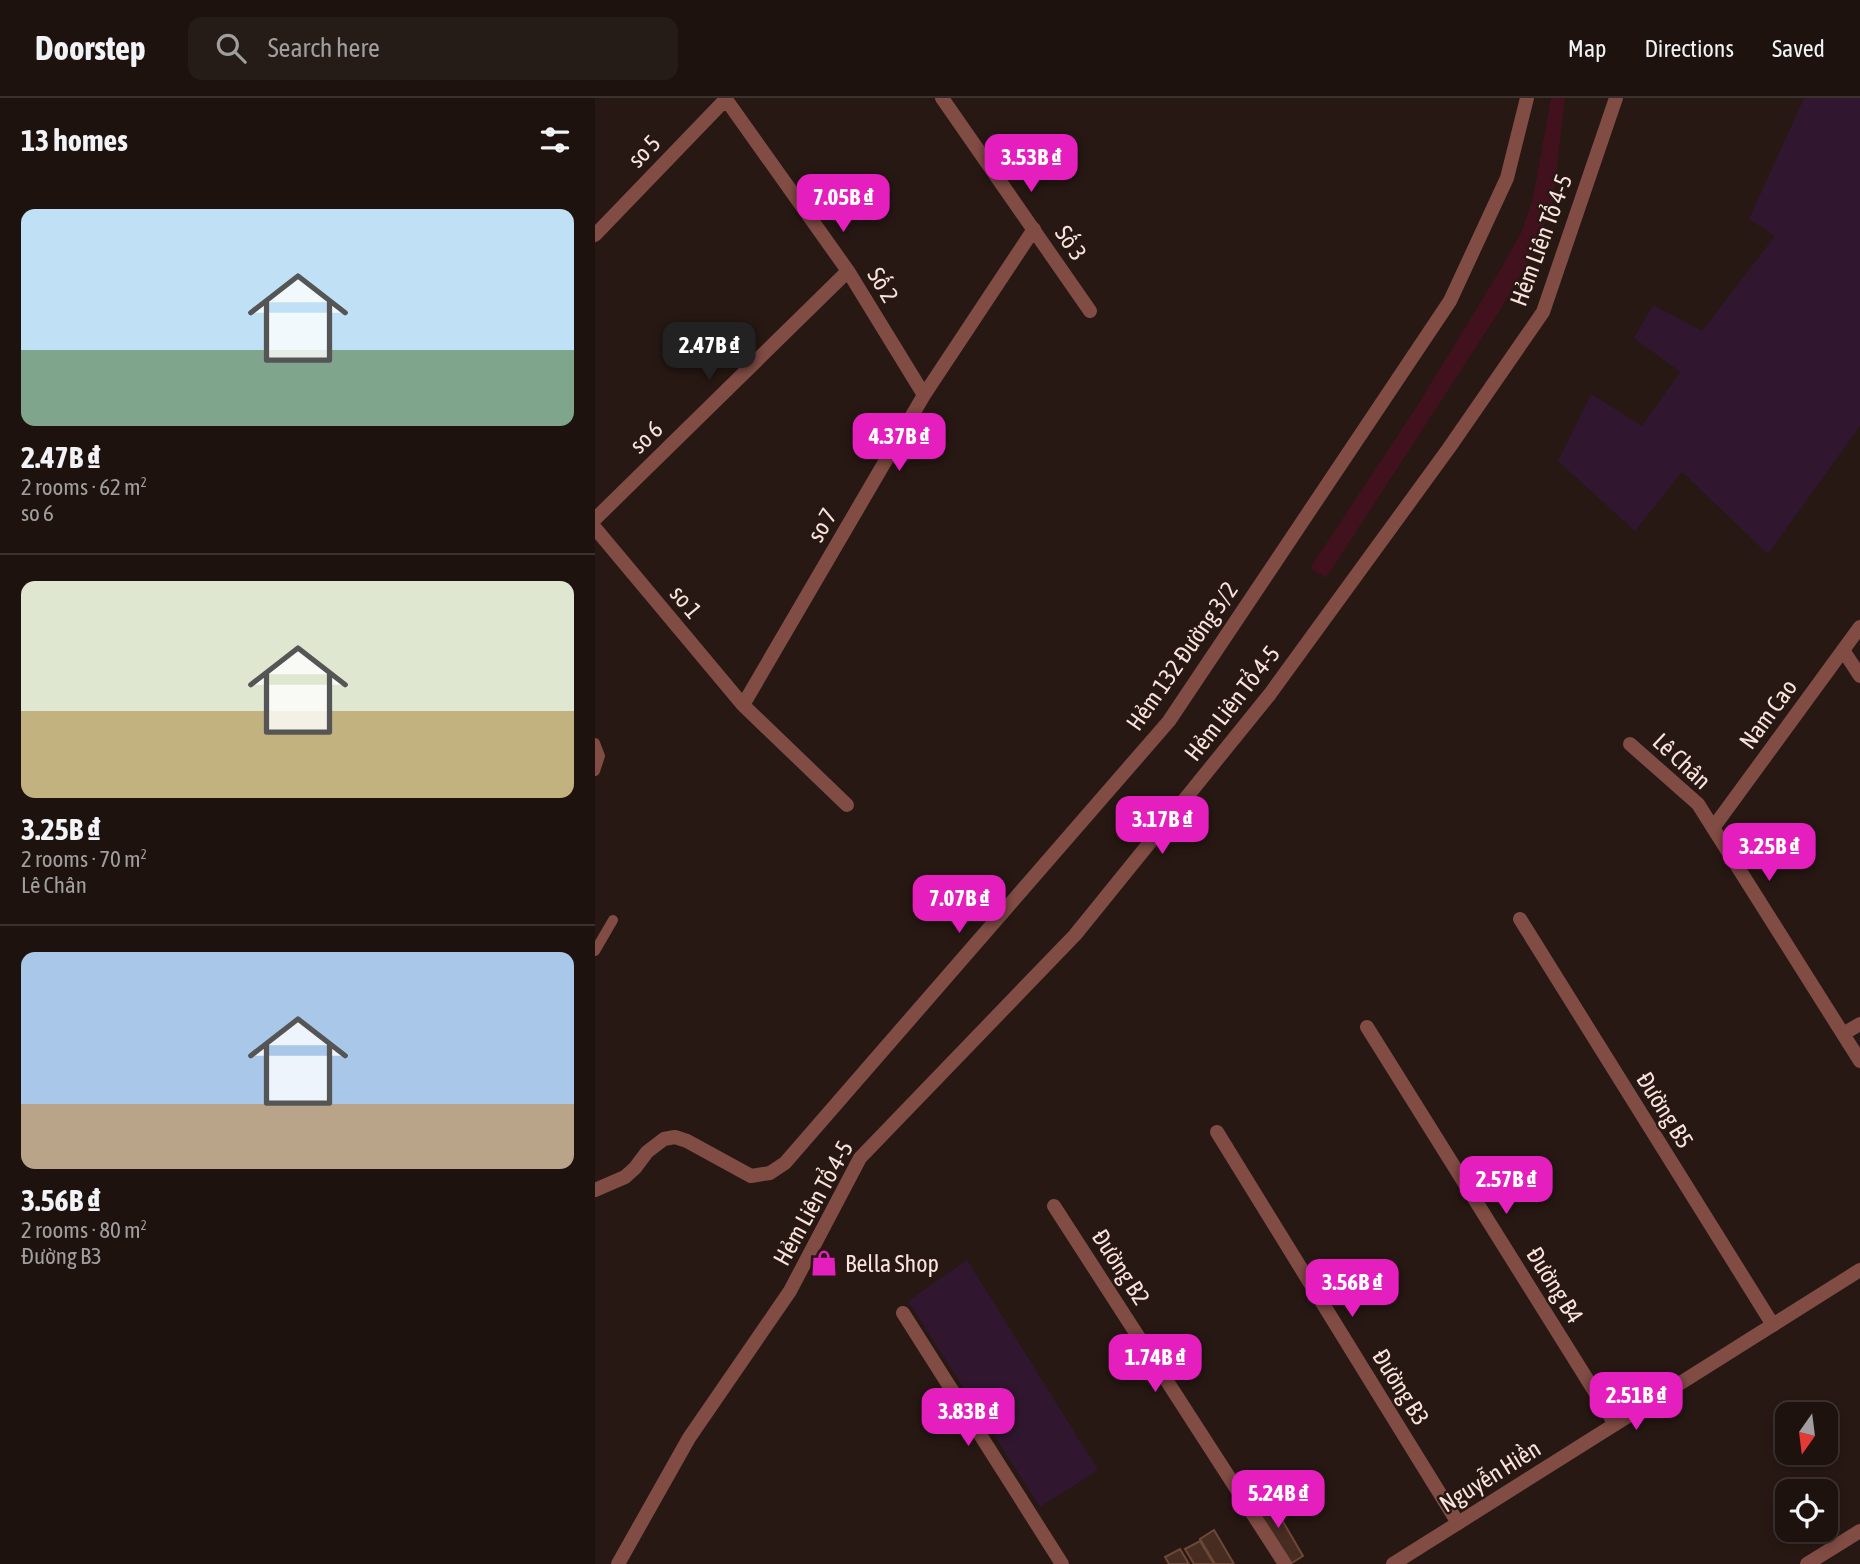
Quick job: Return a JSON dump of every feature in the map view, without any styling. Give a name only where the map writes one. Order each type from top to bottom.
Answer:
[{"type":"street","name":"so 5","points":[[595,235],[726,98]]},
{"type":"street","name":"Số 2","points":[[726,98],[848,271],[924,395]]},
{"type":"street","name":"Số 3","points":[[941,98],[1090,311]]},
{"type":"street","name":"Hẻm 132 Đường 3/2","points":[[595,1190],[625,1177],[647,1152],[664,1139],[675,1137],[688,1141],[751,1176],[771,1173],[785,1163],[1169,720],[1450,301],[1507,178],[1527,98]]},
{"type":"street","name":"Hẻm Liên Tổ 4-5","points":[[618,1564],[689,1438],[790,1291],[860,1158],[1075,935],[1270,694],[1449,448],[1543,312],[1616,98]]},
{"type":"street","name":"so 7","points":[[743,705],[924,395],[1034,229]]},
{"type":"street","name":"so 6","points":[[595,519],[848,271]]},
{"type":"street","name":"so 1","points":[[595,528],[743,705],[847,805]]},
{"type":"street","name":"Nam Cao","points":[[1713,828],[1860,627]]},
{"type":"street","points":[[1843,650],[1860,676]]},
{"type":"street","name":"Lê Chân","points":[[1630,744],[1698,804],[1860,1061]]},
{"type":"street","name":"Đường B5","points":[[1520,919],[1773,1325]]},
{"type":"street","points":[[1843,1034],[1860,1024]]},
{"type":"street","name":"Đường B4","points":[[1367,1027],[1615,1424]]},
{"type":"street","name":"Đường B3","points":[[1217,1132],[1458,1523]]},
{"type":"street","name":"Đường B2","points":[[1054,1206],[1285,1564]]},
{"type":"street","name":"Nguyễn Hiền","points":[[1393,1564],[1860,1270]]},
{"type":"street","points":[[903,1313],[1062,1564]]},
{"type":"street","points":[[1807,1564],[1860,1531]]},
{"type":"lane","points":[[595,743],[600,756],[595,771]]},
{"type":"lane","points":[[595,951],[613,920]]},
{"type":"shaded area","points":[[1551,98],[1565,98],[1553,201],[1535,250],[1500,310],[1326,578],[1310,568],[1414,411],[1521,233],[1533,198]]},
{"type":"shaded area","points":[[1804,98],[1860,98],[1860,426],[1768,554],[1682,472],[1635,531],[1558,461],[1591,394],[1642,426],[1680,372],[1634,338],[1653,305],[1702,331],[1775,236],[1749,219]]},
{"type":"shaded area","points":[[967,1260],[1098,1470],[1040,1507],[908,1301]]},
{"type":"building","points":[[1268,1496],[1303,1556],[1290,1564],[1253,1505]]},
{"type":"building","points":[[1214,1530],[1234,1564],[1215,1564],[1200,1539]]},
{"type":"building","points":[[1200,1541],[1214,1564],[1194,1564],[1185,1549]]},
{"type":"building","points":[[1180,1549],[1189,1564],[1169,1564],[1165,1557]]},
{"type":"place","name":"Bella Shop","points":[[824,1263]]}]
